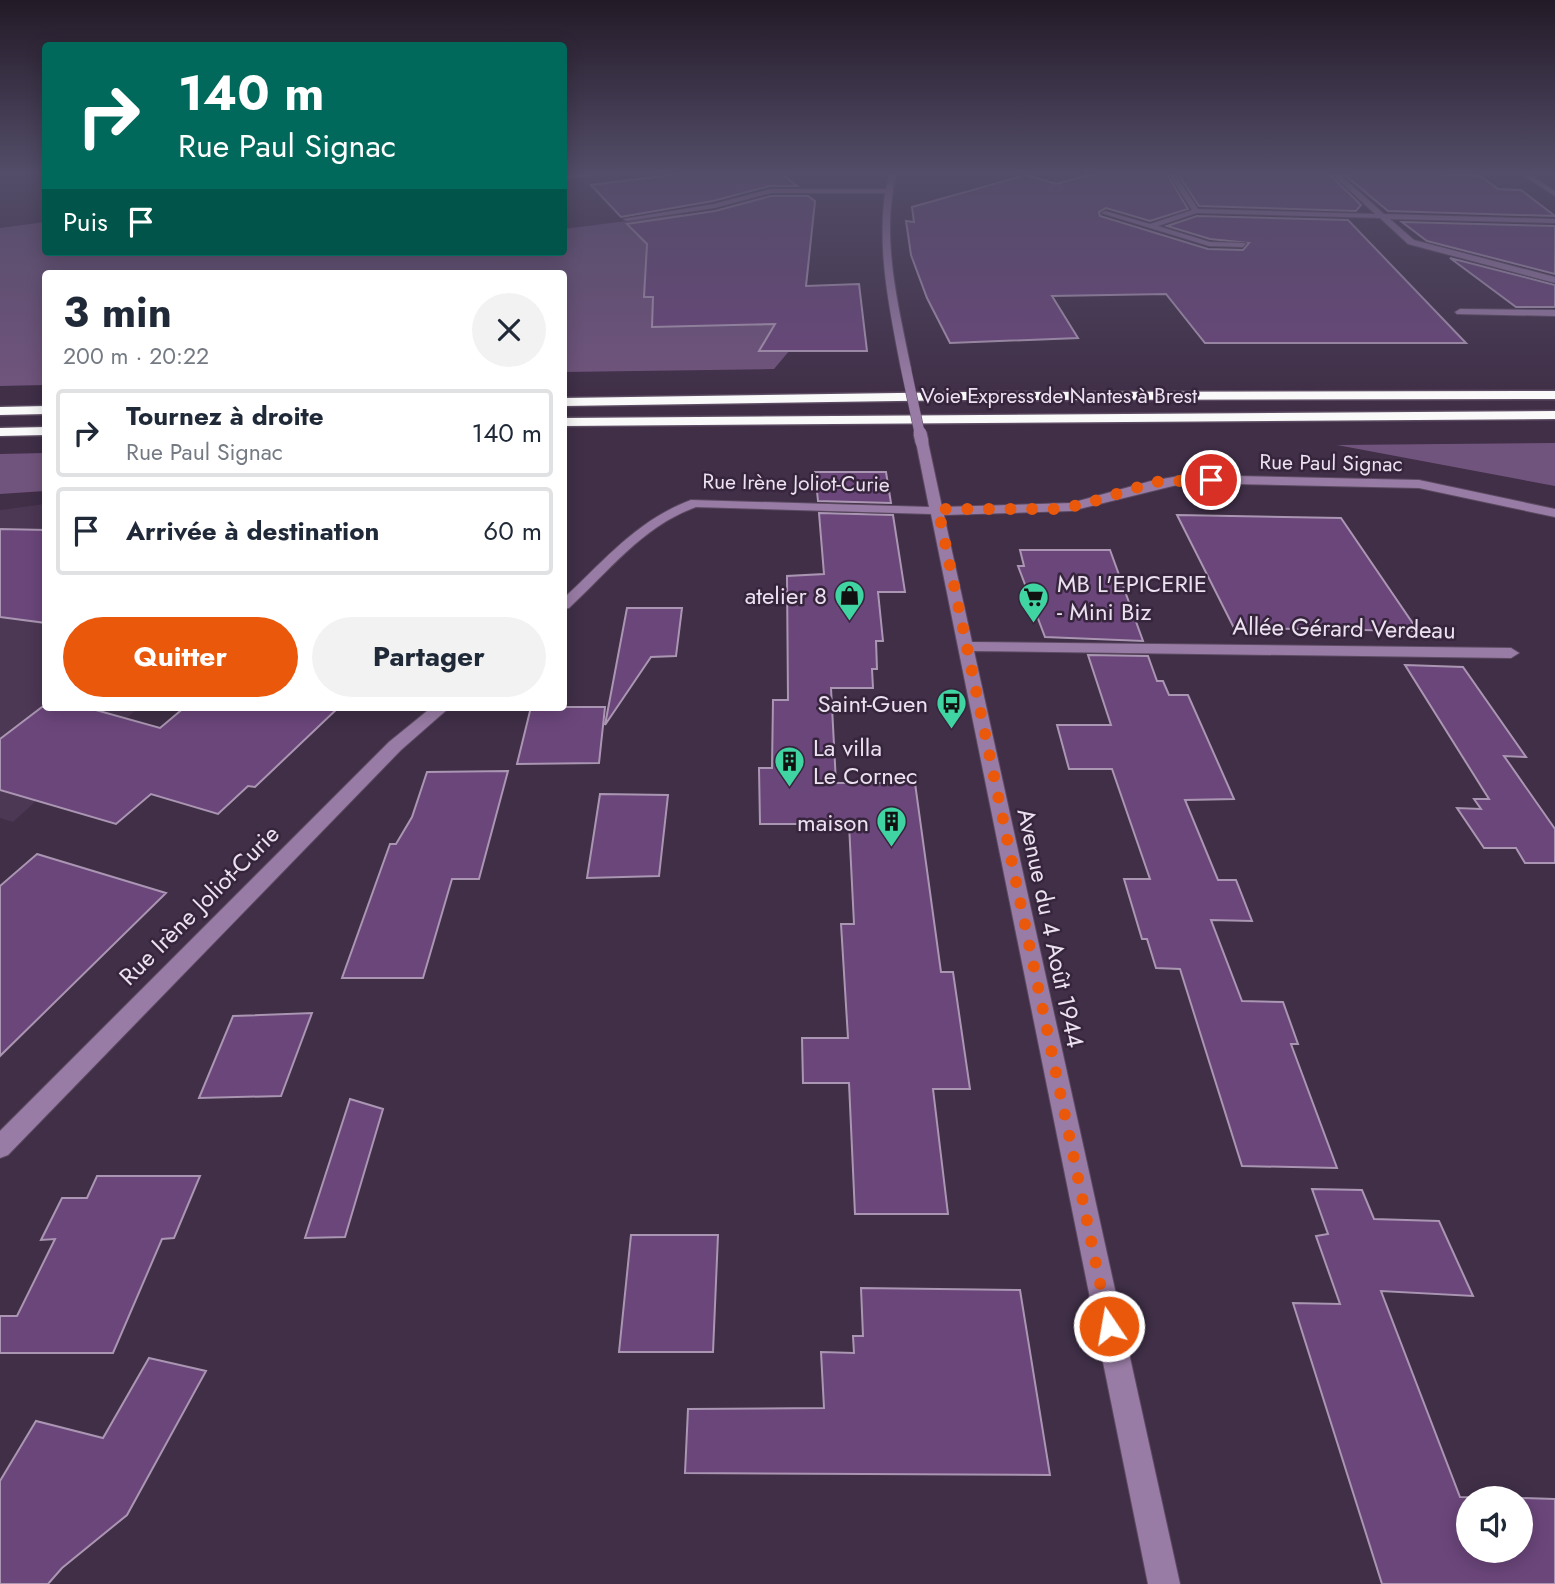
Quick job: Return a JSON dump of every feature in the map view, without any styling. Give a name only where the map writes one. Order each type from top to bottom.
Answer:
[{"type":"highway","name":"Voie Express de Nantes à Brest","points":[[567,401],[979,396],[1555,396]]},
{"type":"highway","points":[[0,411],[42,410]]},
{"type":"highway","name":"Voie Express de Nantes à Brest","points":[[567,422],[1555,415]]},
{"type":"highway","points":[[0,432],[42,431]]},
{"type":"street","name":"Avenue du 4 Août 1944","points":[[889,245],[890,282],[906,369],[938,509],[1164,1584]]},
{"type":"street","points":[[1422,245],[1555,280]]},
{"type":"street","points":[[1460,312],[1555,313]]},
{"type":"street","name":"Rue Paul Signac","points":[[938,509],[1057,509],[1085,504],[1154,482],[1185,479],[1419,484],[1456,489],[1555,513]]},
{"type":"street","name":"Rue Irène Joliot-Curie","points":[[567,602],[654,521],[674,508],[695,503],[938,509]]},
{"type":"street","name":"Allée Gérard Verdeau","points":[[967,646],[1511,653]]},
{"type":"street","name":"Rue Irène Joliot-Curie","points":[[0,1147],[395,746],[437,711]]},
{"type":"shaded area","points":[[0,245],[42,245],[42,256],[567,256],[567,245],[702,245],[750,316],[789,316],[790,350],[774,369],[567,372],[567,270],[42,270],[42,385],[0,386]]},
{"type":"shaded area","points":[[1555,443],[1555,486],[1337,445]]},
{"type":"shaded area","points":[[42,453],[42,491],[0,494],[0,454]]},
{"type":"shaded area","points":[[42,504],[42,711],[135,711],[13,822],[0,818],[0,510]]},
{"type":"building","points":[[647,245],[810,245],[806,286],[859,284],[867,351],[759,351],[775,324],[652,327],[653,297],[644,297]]},
{"type":"building","points":[[910,245],[1195,245],[1208,249],[1243,250],[1247,245],[1372,245],[1466,343],[1205,343],[1166,294],[1052,296],[1078,338],[950,343],[927,298]]},
{"type":"building","points":[[1442,245],[1555,245],[1555,274]]},
{"type":"building","points":[[1450,258],[1555,285],[1555,307],[1516,307]]},
{"type":"building","points":[[815,472],[886,472],[891,503],[818,501]]},
{"type":"building","points":[[819,513],[893,515],[905,592],[878,592],[883,641],[876,641],[877,669],[872,669],[873,688],[831,688],[836,783],[915,783],[941,972],[953,972],[970,1089],[933,1089],[948,1214],[855,1214],[849,1083],[803,1083],[802,1038],[848,1038],[841,924],[854,924],[849,824],[760,824],[759,768],[772,768],[773,700],[788,700],[787,576],[824,574]]},
{"type":"building","points":[[1177,515],[1341,518],[1418,631],[1234,628]]},
{"type":"building","points":[[0,529],[42,530],[42,622],[0,617]]},
{"type":"building","points":[[1020,550],[1110,550],[1143,641],[1045,637],[1018,566],[1024,566]]},
{"type":"building","points":[[627,608],[682,608],[676,656],[651,657],[605,725]]},
{"type":"building","points":[[1088,655],[1148,656],[1157,681],[1163,681],[1169,695],[1188,695],[1234,799],[1185,800],[1218,880],[1236,880],[1252,921],[1211,920],[1242,1001],[1283,1002],[1298,1044],[1291,1044],[1337,1168],[1242,1166],[1180,969],[1156,968],[1147,939],[1142,939],[1124,879],[1150,879],[1112,769],[1069,769],[1057,725],[1111,725]]},
{"type":"building","points":[[1405,665],[1463,667],[1526,757],[1504,756],[1555,829],[1555,863],[1525,863],[1516,848],[1484,848],[1457,808],[1481,809],[1474,799],[1489,799]]},
{"type":"building","points":[[42,707],[42,711],[99,711],[160,728],[180,711],[335,711],[255,787],[248,786],[218,814],[151,794],[116,824],[0,790],[0,739]]},
{"type":"building","points":[[605,707],[599,763],[517,764],[530,711]]},
{"type":"building","points":[[508,771],[479,879],[452,879],[423,978],[342,978],[390,844],[396,844],[412,817],[427,772]]},
{"type":"building","points":[[600,794],[668,795],[659,876],[587,878]]},
{"type":"building","points":[[37,854],[166,893],[0,1056],[0,886]]},
{"type":"building","points":[[312,1013],[281,1096],[199,1098],[233,1016]]},
{"type":"building","points":[[350,1099],[383,1109],[345,1237],[305,1238]]},
{"type":"building","points":[[97,1176],[200,1176],[174,1238],[162,1239],[113,1353],[0,1353],[0,1316],[17,1316],[55,1239],[41,1240],[62,1198],[87,1198]]},
{"type":"building","points":[[1312,1189],[1362,1190],[1374,1219],[1439,1221],[1473,1296],[1381,1291],[1456,1487],[1456,1563],[1533,1563],[1533,1498],[1555,1499],[1555,1584],[1382,1584],[1293,1303],[1340,1304],[1316,1236],[1328,1234]]},
{"type":"building","points":[[631,1235],[718,1235],[713,1352],[619,1352]]},
{"type":"building","points":[[861,1288],[1020,1290],[1050,1475],[685,1473],[688,1409],[824,1408],[821,1352],[854,1353],[853,1336],[863,1336]]},
{"type":"building","points":[[149,1358],[206,1371],[127,1515],[62,1568],[48,1584],[0,1584],[0,1481],[36,1421],[103,1438]]},
{"type":"place","name":"atelier 8","points":[[850,622]]},
{"type":"place","name":"MB L'EPICERIE - Mini Biz","points":[[1034,624]]},
{"type":"place","name":"Saint-Guen","points":[[951,730]]},
{"type":"place","name":"La villa Le Cornec","points":[[790,788]]},
{"type":"place","name":"maison","points":[[892,849]]},
{"type":"route","points":[[1109,1326],[938,509],[1057,509],[1085,504],[1154,482],[1211,480]]}]
